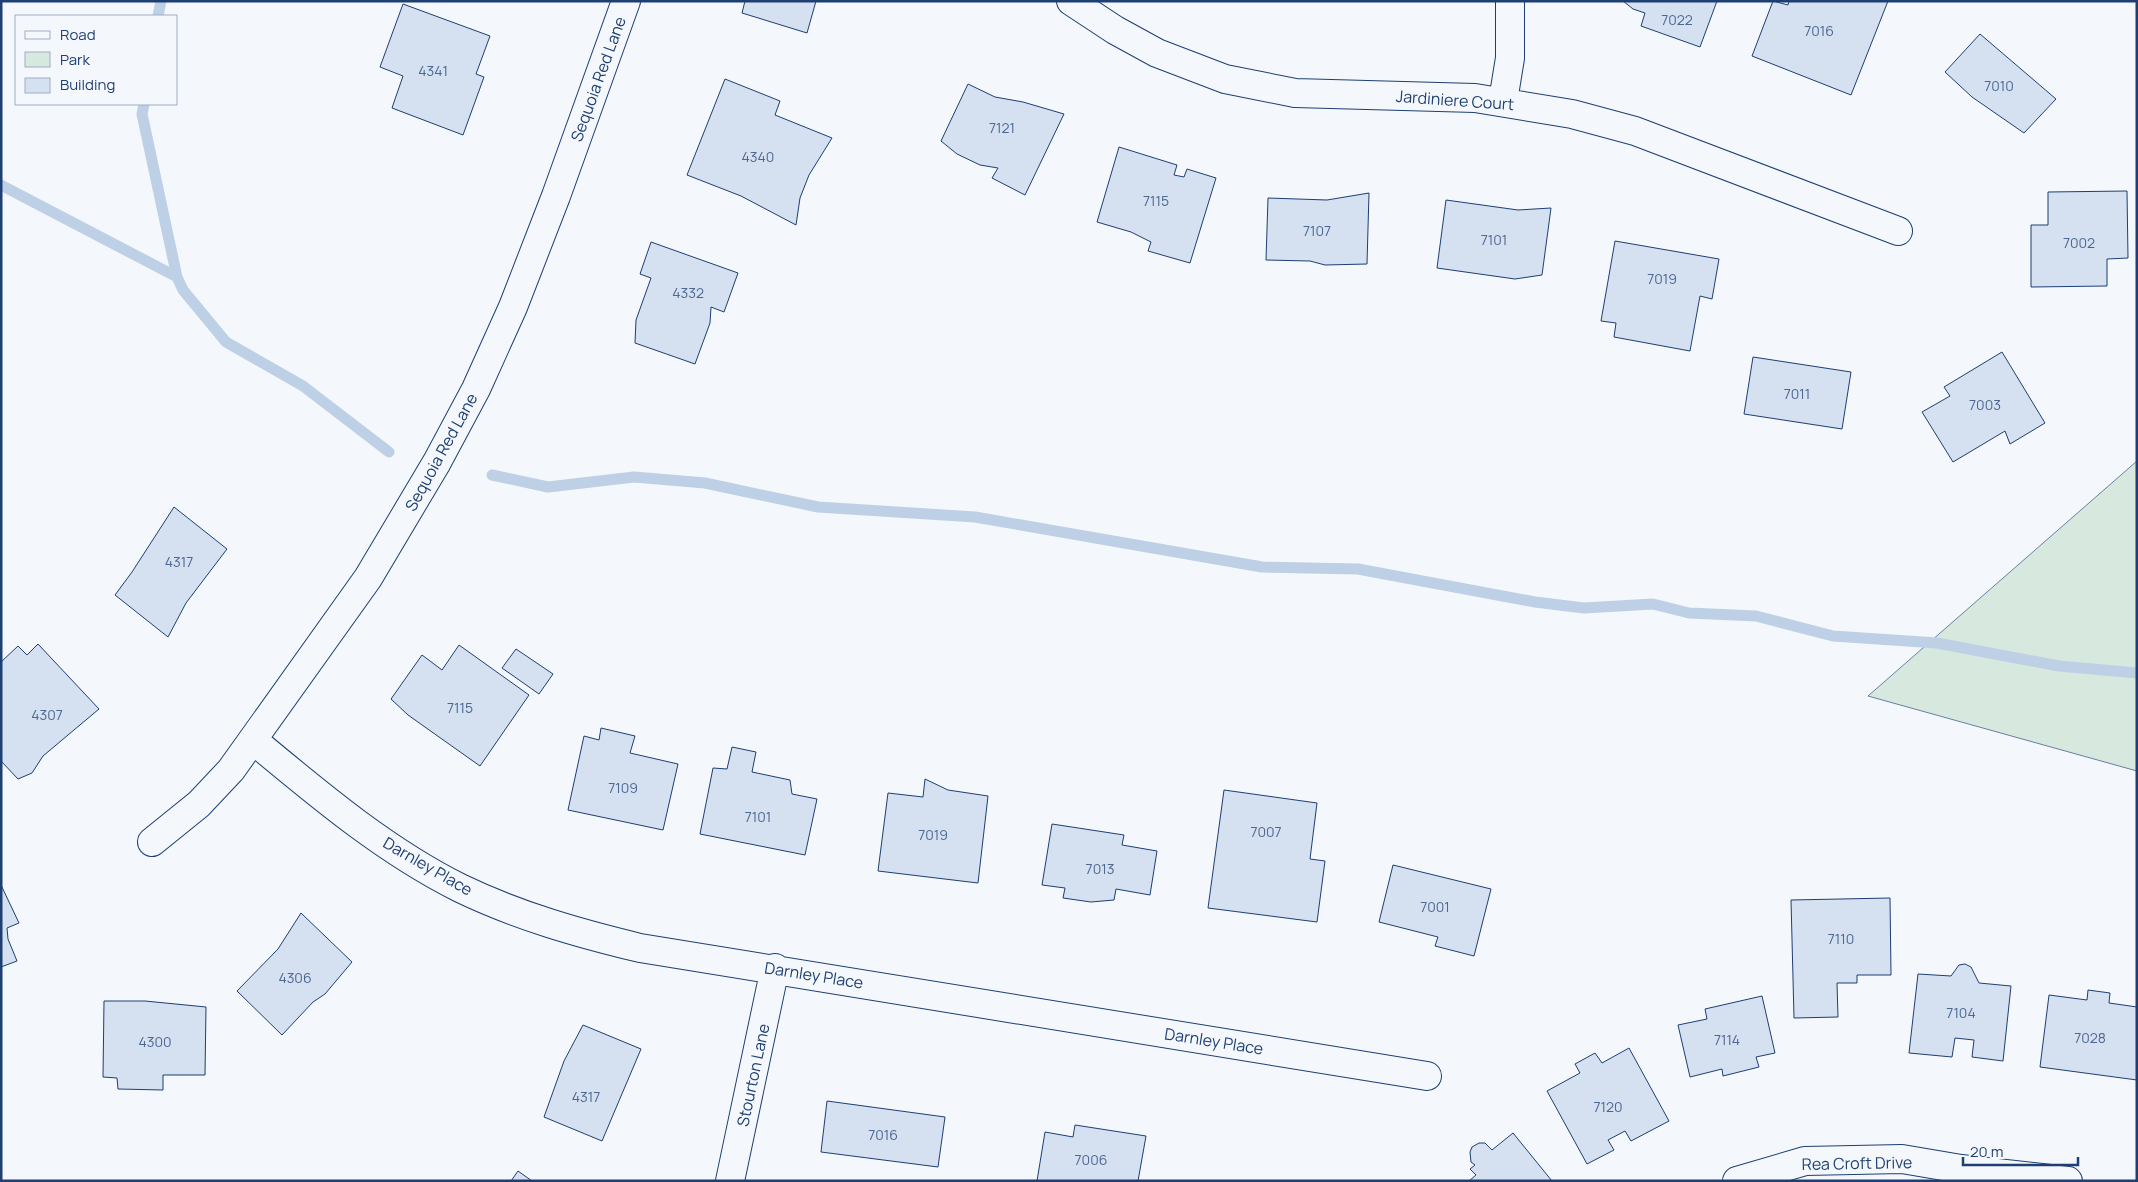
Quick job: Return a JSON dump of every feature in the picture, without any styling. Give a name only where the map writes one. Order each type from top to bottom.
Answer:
[{"type":"street","name":"Sequoia Red Lane","points":[[152,842],[200,804],[231,770],[368,578],[437,462],[476,389],[513,307],[626,1]]},
{"type":"street","name":"Jardiniere Court","points":[[1071,1],[1114,30],[1157,53],[1225,79],[1295,93],[1475,98],[1503,101],[1572,114],[1635,131],[1898,231]]},
{"type":"street","points":[[1503,101],[1510,58],[1510,1]]},
{"type":"street","name":"Darnley Place","points":[[253,740],[322,798],[404,856],[460,887],[518,913],[578,933],[640,948],[775,968],[1427,1076]]},
{"type":"street","name":"Stourton Lane","points":[[730,1181],[775,968]]},
{"type":"street","name":"Rea Croft Drive","points":[[1737,1181],[1805,1161],[1902,1159],[1960,1175],[2068,1181]]},
{"type":"green space","points":[[2137,461],[2137,771],[1868,696]]},
{"type":"building","points":[[745,1],[816,1],[807,33],[742,13]]},
{"type":"building","points":[[1623,1],[1717,1],[1700,47],[1641,26],[1645,13],[1633,9]]},
{"type":"building","points":[[1773,1],[1788,5],[1789,1],[1888,1],[1851,95],[1752,56]]},
{"type":"building","points":[[403,4],[490,36],[476,74],[484,77],[463,135],[392,108],[403,76],[380,67]]},
{"type":"building","points":[[1980,34],[2056,99],[2024,133],[1972,97],[1945,72]]},
{"type":"building","points":[[725,79],[780,101],[775,115],[832,138],[809,175],[800,198],[796,225],[741,196],[687,175]]},
{"type":"building","points":[[968,84],[995,97],[1023,102],[1064,114],[1025,195],[992,178],[998,168],[980,165],[957,154],[941,141]]},
{"type":"building","points":[[1119,147],[1177,165],[1174,175],[1184,177],[1187,169],[1216,178],[1190,263],[1148,251],[1151,242],[1131,232],[1097,222]]},
{"type":"building","points":[[2127,191],[2128,258],[2107,259],[2107,286],[2031,287],[2031,225],[2048,225],[2048,192]]},
{"type":"building","points":[[1369,193],[1367,264],[1325,265],[1310,261],[1266,260],[1268,198],[1327,200]]},
{"type":"building","points":[[1446,200],[1518,210],[1551,208],[1542,275],[1515,279],[1437,268]]},
{"type":"building","points":[[1615,241],[1719,259],[1712,299],[1700,296],[1690,351],[1614,337],[1616,323],[1601,321]]},
{"type":"building","points":[[651,242],[738,273],[724,312],[711,307],[710,323],[695,364],[635,343],[636,320],[651,278],[640,274]]},
{"type":"building","points":[[2002,352],[2045,423],[2010,444],[2005,431],[1953,462],[1922,412],[1950,396],[1944,387]]},
{"type":"building","points":[[1753,357],[1851,372],[1842,429],[1744,414]]},
{"type":"building","points":[[174,507],[227,549],[186,603],[168,637],[115,595]]},
{"type":"building","points":[[38,644],[99,709],[43,756],[32,773],[18,779],[1,761],[1,662],[18,646],[27,655]]},
{"type":"building","points":[[459,645],[529,695],[480,766],[408,715],[391,699],[422,655],[442,670]]},
{"type":"building","points":[[516,649],[553,674],[539,694],[502,668]]},
{"type":"building","points":[[601,728],[635,736],[630,753],[678,764],[663,830],[568,810],[584,736],[599,740]]},
{"type":"building","points":[[732,747],[756,752],[752,772],[790,780],[792,794],[817,799],[805,855],[700,834],[713,768],[727,769]]},
{"type":"building","points":[[925,779],[948,790],[988,796],[978,883],[878,871],[888,793],[923,797]]},
{"type":"building","points":[[1224,790],[1317,803],[1310,859],[1325,861],[1317,922],[1208,908]]},
{"type":"building","points":[[1052,824],[1124,835],[1122,845],[1157,851],[1150,895],[1116,889],[1114,900],[1091,902],[1063,898],[1065,888],[1042,885]]},
{"type":"building","points":[[1393,865],[1491,889],[1474,956],[1435,946],[1438,937],[1379,922]]},
{"type":"building","points":[[1,885],[19,923],[7,928],[8,939],[17,961],[1,967]]},
{"type":"building","points":[[1890,898],[1891,975],[1857,975],[1857,983],[1837,983],[1838,1017],[1794,1018],[1791,900]]},
{"type":"building","points":[[301,913],[352,962],[325,994],[313,1002],[282,1035],[237,991],[278,949]]},
{"type":"building","points":[[1965,964],[1971,967],[1979,983],[2011,986],[2003,1061],[1972,1057],[1974,1040],[1955,1038],[1952,1057],[1909,1053],[1918,974],[1951,976],[1959,965]]},
{"type":"building","points":[[2088,990],[2110,993],[2109,1003],[2137,1007],[2137,1080],[2040,1067],[2049,995],[2087,1000]]},
{"type":"building","points":[[1762,996],[1775,1053],[1756,1057],[1759,1067],[1723,1076],[1722,1069],[1690,1077],[1678,1025],[1707,1019],[1705,1009]]},
{"type":"building","points":[[104,1001],[145,1001],[206,1007],[205,1075],[163,1075],[163,1090],[118,1089],[117,1078],[103,1077]]},
{"type":"building","points":[[583,1025],[641,1049],[602,1141],[544,1117],[564,1061]]},
{"type":"building","points":[[1629,1048],[1669,1121],[1631,1141],[1625,1131],[1608,1140],[1614,1150],[1587,1164],[1547,1091],[1580,1073],[1575,1064],[1595,1053],[1602,1063]]},
{"type":"building","points":[[827,1101],[945,1117],[938,1167],[821,1152]]},
{"type":"building","points":[[1075,1125],[1146,1136],[1138,1181],[1037,1181],[1045,1132],[1073,1137]]},
{"type":"building","points":[[1513,1133],[1552,1181],[1469,1181],[1476,1175],[1470,1169],[1475,1165],[1471,1162],[1470,1152],[1472,1147],[1479,1143],[1485,1143],[1492,1150]]},
{"type":"building","points":[[518,1171],[532,1181],[511,1181]]},
{"type":"waterway","points":[[158,15],[161,1]]},
{"type":"waterway","points":[[144,105],[142,114],[177,277],[183,290],[226,342],[303,386],[389,452]]},
{"type":"waterway","points":[[1,185],[177,277]]},
{"type":"waterway","points":[[492,475],[548,487],[634,477],[705,483],[818,507],[975,517],[1262,567],[1358,569],[1535,602],[1584,608],[1653,604],[1689,613],[1756,616],[1833,636],[1937,643],[2059,666],[2137,673]]}]
